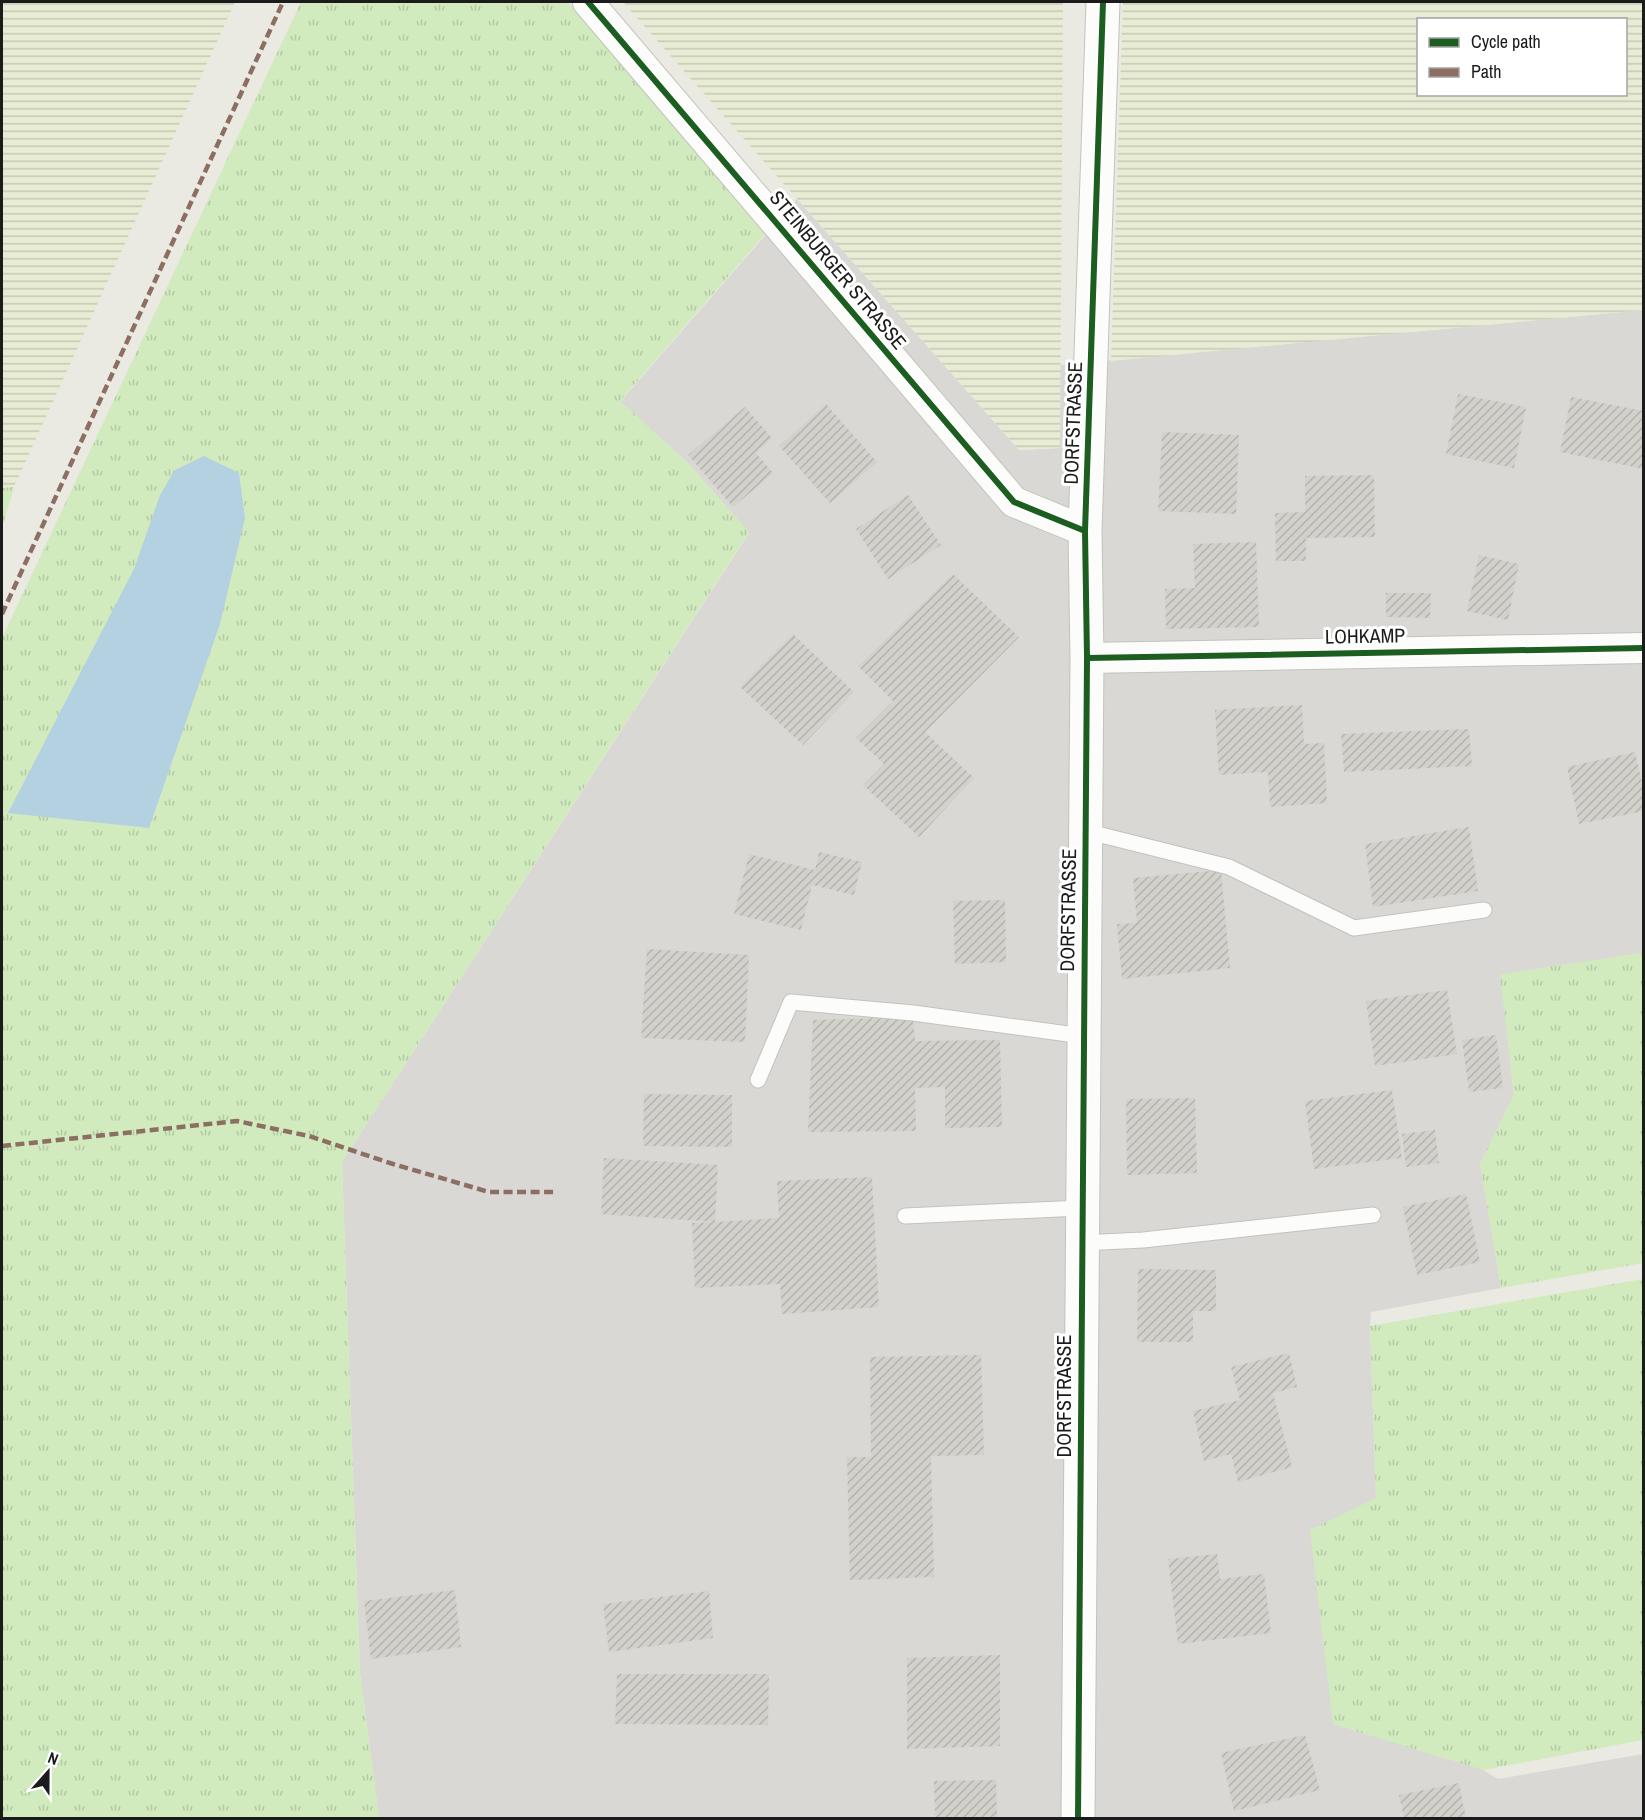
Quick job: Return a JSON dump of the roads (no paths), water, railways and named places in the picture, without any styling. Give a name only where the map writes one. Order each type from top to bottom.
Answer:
[{"type":"street","name":"STEINBURGER STRASSE","points":[[588,2],[1014,502],[1085,531]]},
{"type":"street","name":"DORFSTRASSE","points":[[1078,1818],[1087,658],[1085,531],[1103,2]]},
{"type":"street","name":"LOHKAMP","points":[[1087,658],[1644,648]]},
{"type":"lane","points":[[1085,831],[1229,867],[1354,928],[1484,910]]},
{"type":"lane","points":[[758,1080],[791,1002],[913,1013],[1083,1036]]},
{"type":"lane","points":[[905,1216],[1081,1208]]},
{"type":"lane","points":[[1081,1243],[1143,1240],[1373,1215]]},
{"type":"water","points":[[204,456],[239,473],[245,518],[220,624],[149,828],[8,813],[134,569],[160,495],[175,470]]}]
